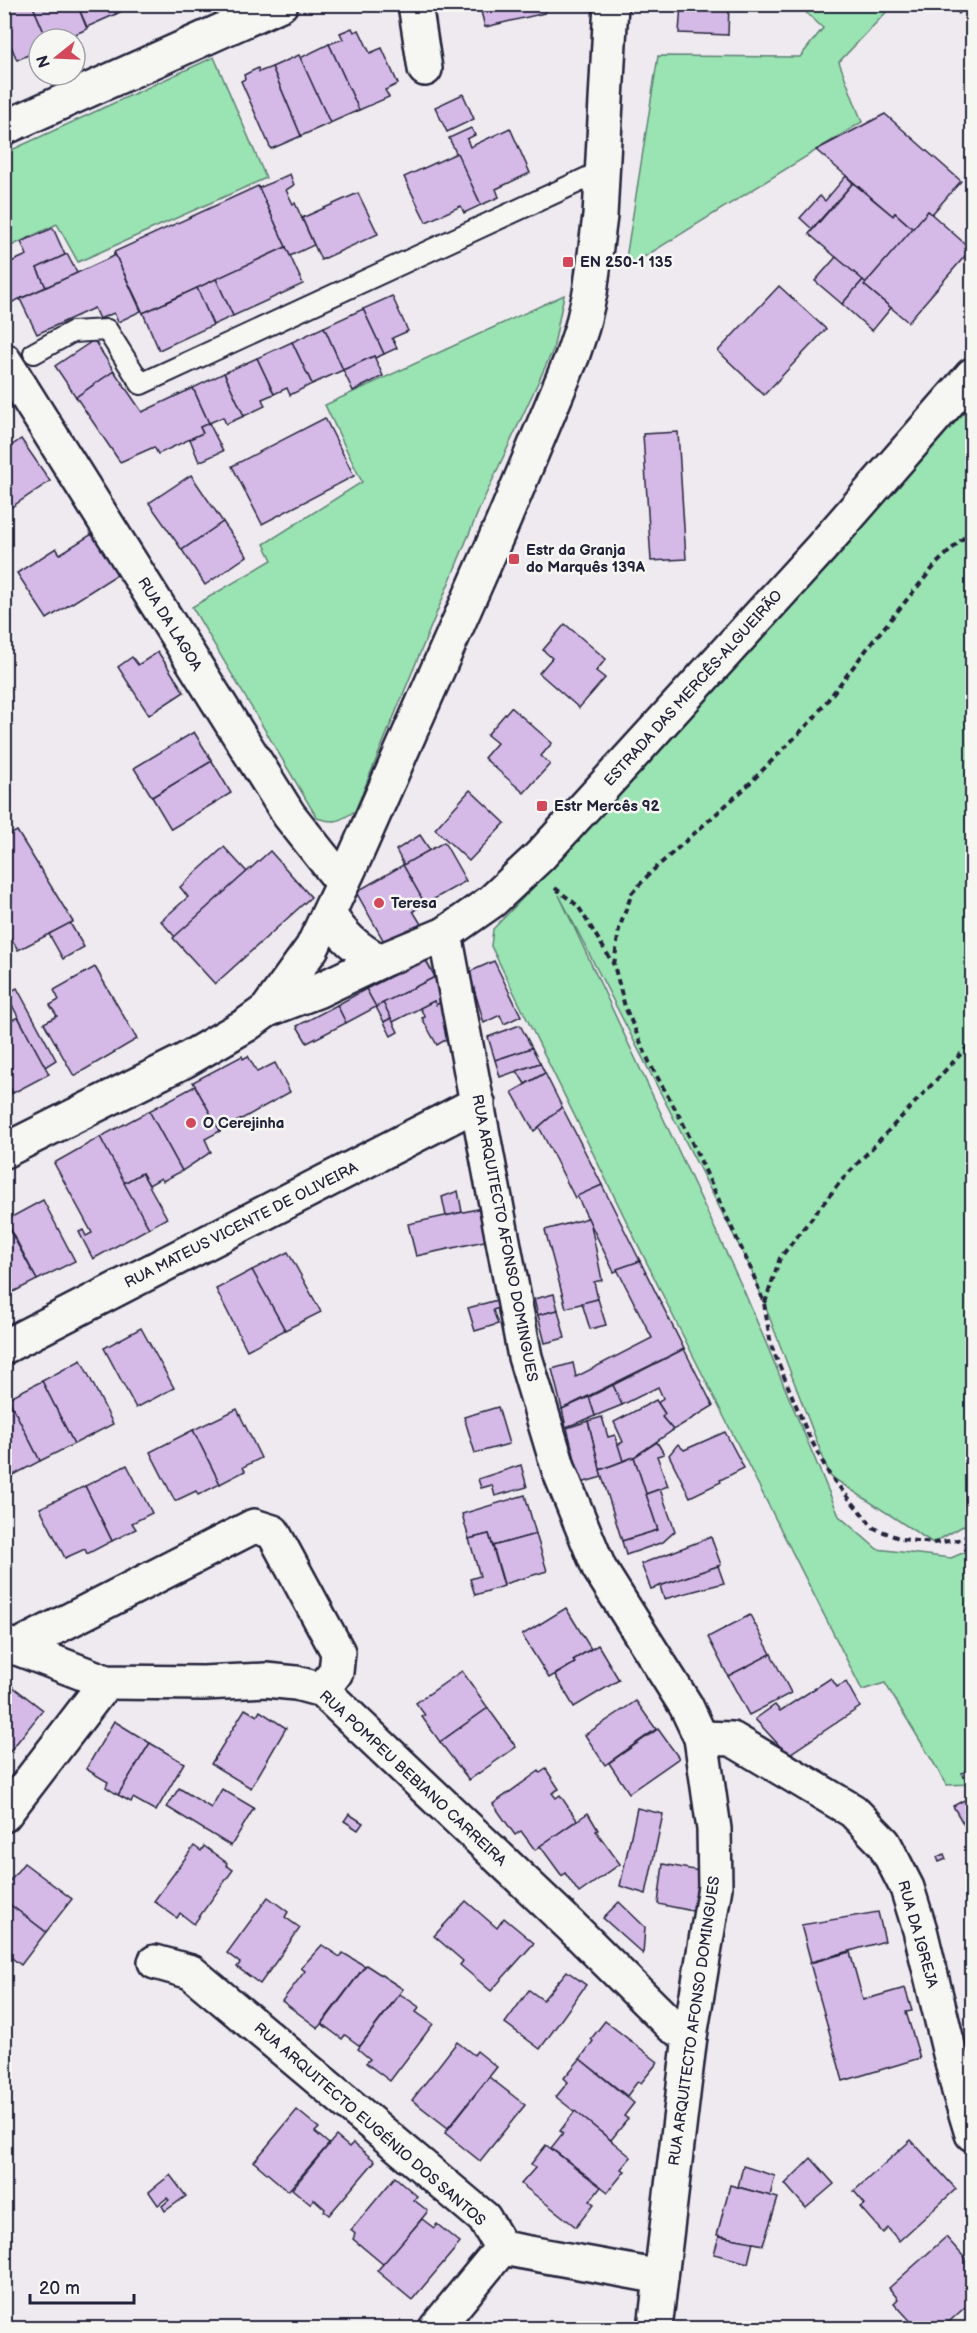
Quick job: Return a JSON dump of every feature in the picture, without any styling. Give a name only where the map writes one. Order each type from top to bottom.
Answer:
[{"type":"street","points":[[4,128],[281,4]]},
{"type":"street","points":[[415,4],[425,69]]},
{"type":"street","points":[[4,1151],[184,1061],[267,1010],[312,948],[503,522],[572,357],[590,293],[596,253],[603,171],[611,4]]},
{"type":"street","name":"RUA DA LAGOA","points":[[20,356],[16,403],[290,815],[343,883]]},
{"type":"street","name":"ESTRADA DAS MERCÊS-ALGUEIRÃO","points":[[267,1010],[316,992],[380,961],[445,934],[492,901],[528,867],[821,548],[972,375]]},
{"type":"street","points":[[329,914],[338,929],[350,942],[380,961]]},
{"type":"street","name":"RUA ARQUITECTO AFONSO DOMINGUES","points":[[445,934],[525,1357],[559,1470],[599,1568],[686,1706],[701,1738],[714,1829],[716,1887],[690,2036],[656,2328]]},
{"type":"street","name":"RUA MATEUS VICENTE DE OLIVEIRA","points":[[4,1347],[478,1103]]},
{"type":"street","points":[[10,1646],[254,1526],[273,1532],[338,1652],[336,1671],[322,1690]]},
{"type":"street","name":"RUA POMPEU BEBIANO CARREIRA","points":[[10,1646],[106,1682],[203,1683],[266,1680],[296,1683],[322,1690],[571,1926],[672,2026],[690,2036]]},
{"type":"street","points":[[4,1815],[106,1682]]},
{"type":"street","name":"RUA DA IGREJA","points":[[701,1738],[732,1739],[853,1811],[884,1843],[907,1888],[920,1930],[972,2134]]},
{"type":"street","name":"RUA ARQUITECTO EUGÉNIO DOS SANTOS","points":[[155,1962],[191,1972],[484,2218],[502,2248]]},
{"type":"street","points":[[436,2328],[502,2248],[661,2277]]},
{"type":"lane","points":[[20,356],[72,332],[107,330],[141,384],[603,171]]},
{"type":"path","points":[[614,966],[619,929],[632,893],[651,872],[743,790],[814,717],[937,563],[972,530]]},
{"type":"path","points":[[528,867],[578,906],[614,966],[625,1007],[651,1066],[682,1121],[764,1303],[771,1345],[807,1432],[830,1476],[874,1528],[901,1539],[933,1543],[958,1540],[972,1534]]},
{"type":"path","points":[[764,1303],[780,1258],[800,1232],[841,1181],[972,1042]]},
{"type":"green space","points":[[798,5],[893,5],[839,62],[862,122],[631,265],[625,265],[658,56],[800,57],[823,28]]},
{"type":"green space","points":[[214,57],[266,178],[78,262],[57,224],[5,249],[5,153]]},
{"type":"green space","points":[[564,295],[553,350],[481,505],[355,811],[337,820],[328,821],[317,818],[192,607],[272,560],[264,544],[362,482],[325,405]]},
{"type":"green space","points":[[972,376],[972,1521],[933,1543],[830,1476],[751,1269],[559,895],[744,1291],[839,1516],[877,1549],[951,1558],[972,1549],[972,1784],[947,1785],[885,1683],[862,1690],[674,1318],[491,946],[493,929],[548,872],[540,856]]},
{"type":"building","points":[[4,4],[32,4],[42,27],[27,27],[27,55],[17,60],[6,34],[4,35]]},
{"type":"building","points":[[32,4],[77,4],[86,27],[42,27]]},
{"type":"building","points":[[77,4],[112,4],[116,14],[87,27]]},
{"type":"building","points":[[112,4],[142,4],[143,6],[132,11],[130,7],[116,14]]},
{"type":"building","points":[[479,4],[543,4],[545,13],[485,27]]},
{"type":"building","points":[[681,4],[729,4],[728,35],[679,33]]},
{"type":"building","points":[[949,4],[968,4],[959,14]]},
{"type":"building","points":[[352,28],[354,32],[359,30],[370,53],[382,48],[398,84],[385,90],[389,97],[359,110],[329,44],[343,39],[340,33]]},
{"type":"building","points":[[329,44],[359,110],[330,123],[300,58]]},
{"type":"building","points":[[299,55],[330,123],[301,136],[272,67]]},
{"type":"building","points":[[272,67],[301,136],[271,149],[241,81],[245,79],[244,75],[258,68],[259,72]]},
{"type":"building","points":[[463,94],[474,119],[447,132],[435,107]]},
{"type":"building","points":[[885,114],[961,181],[932,214],[928,211],[913,229],[895,213],[893,216],[816,150]]},
{"type":"building","points":[[471,128],[475,135],[467,139],[470,147],[510,128],[530,173],[496,189],[499,197],[481,205],[449,138]]},
{"type":"building","points":[[457,153],[481,205],[464,213],[461,206],[426,222],[404,177]]},
{"type":"building","points":[[290,174],[294,185],[286,190],[293,204],[295,203],[314,245],[290,256],[259,188]]},
{"type":"building","points":[[846,176],[853,183],[812,229],[800,218],[820,196],[825,201]]},
{"type":"building","points":[[853,183],[893,216],[895,213],[913,229],[866,283],[809,234]]},
{"type":"building","points":[[258,186],[286,247],[143,313],[114,252]]},
{"type":"building","points":[[358,193],[378,234],[321,260],[302,218]]},
{"type":"building","points":[[928,211],[971,249],[908,322],[864,285]]},
{"type":"building","points":[[53,228],[65,255],[37,268],[46,287],[4,306],[4,265],[27,255],[21,242]]},
{"type":"building","points":[[286,247],[303,284],[233,316],[216,279]]},
{"type":"building","points":[[114,252],[141,311],[118,322],[114,313],[99,319],[94,308],[37,334],[20,299],[114,256]]},
{"type":"building","points":[[67,254],[77,273],[46,287],[37,268]]},
{"type":"building","points":[[836,257],[863,280],[842,304],[815,281]]},
{"type":"building","points":[[216,279],[233,316],[213,325],[197,288]]},
{"type":"building","points":[[863,280],[866,283],[864,285],[891,308],[872,331],[842,304]]},
{"type":"building","points":[[779,286],[826,329],[764,395],[718,351]]},
{"type":"building","points":[[197,288],[213,325],[159,350],[143,313]]},
{"type":"building","points":[[392,296],[408,331],[392,338],[397,348],[384,354],[363,309]]},
{"type":"building","points":[[363,309],[384,354],[343,370],[324,327]]},
{"type":"building","points":[[324,327],[343,370],[312,384],[292,342]]},
{"type":"building","points":[[94,340],[114,371],[76,397],[55,366]]},
{"type":"building","points":[[292,342],[312,384],[290,395],[287,388],[274,394],[257,358]]},
{"type":"building","points":[[374,356],[383,376],[353,391],[343,370]]},
{"type":"building","points":[[257,358],[274,394],[262,399],[265,406],[244,416],[224,373]]},
{"type":"building","points":[[114,371],[142,412],[193,388],[209,423],[200,427],[203,433],[158,454],[154,447],[120,462],[76,397]]},
{"type":"building","points":[[224,373],[244,416],[226,424],[223,417],[209,423],[193,388]]},
{"type":"building","points":[[325,418],[354,476],[262,524],[232,466]]},
{"type":"building","points":[[209,423],[223,451],[199,462],[190,439],[203,433],[200,427]]},
{"type":"building","points":[[678,432],[686,559],[651,561],[643,434]]},
{"type":"building","points":[[21,439],[50,481],[4,512],[4,451]]},
{"type":"building","points":[[191,475],[223,522],[182,550],[149,503]]},
{"type":"building","points":[[223,522],[247,556],[205,585],[182,550]]},
{"type":"building","points":[[92,534],[118,574],[47,619],[17,573],[56,548],[60,554]]},
{"type":"building","points":[[565,624],[606,659],[596,671],[605,678],[579,708],[539,673],[552,658],[543,650]]},
{"type":"building","points":[[158,652],[184,692],[149,715],[118,667],[132,657],[138,665]]},
{"type":"building","points":[[511,707],[552,743],[541,756],[550,764],[524,793],[484,758],[497,743],[487,735]]},
{"type":"building","points":[[194,732],[212,761],[152,797],[134,768]]},
{"type":"building","points":[[212,761],[231,793],[171,829],[152,797]]},
{"type":"building","points":[[4,786],[10,796],[4,799]]},
{"type":"building","points":[[470,790],[505,823],[469,861],[435,829]]},
{"type":"building","points":[[17,831],[73,922],[18,950],[4,926],[4,838]]},
{"type":"building","points":[[420,835],[430,850],[404,865],[396,850]]},
{"type":"building","points":[[444,842],[466,881],[425,904],[403,865]]},
{"type":"building","points":[[224,847],[247,872],[175,937],[161,921],[188,897],[180,887]]},
{"type":"building","points":[[270,851],[311,897],[215,984],[173,938]]},
{"type":"building","points":[[403,865],[425,904],[413,911],[421,924],[386,945],[356,892]]},
{"type":"building","points":[[70,923],[84,947],[63,959],[49,934]]},
{"type":"building","points":[[425,959],[435,977],[376,1007],[366,989]]},
{"type":"building","points":[[494,961],[521,1016],[504,1024],[500,1015],[484,1023],[469,972]]},
{"type":"building","points":[[95,967],[137,1039],[74,1076],[44,1023],[57,1016],[50,1005],[59,1000],[54,990]]},
{"type":"building","points":[[435,977],[447,999],[436,1005],[434,1001],[393,1022],[383,1003]]},
{"type":"building","points":[[17,988],[56,1060],[45,1067],[6,994]]},
{"type":"building","points":[[366,989],[376,1007],[346,1023],[337,1005]]},
{"type":"building","points":[[447,999],[457,1033],[437,1045],[422,1018],[425,1017],[420,1008],[434,1001],[436,1005]]},
{"type":"building","points":[[383,1003],[391,1018],[384,1022],[376,1007]]},
{"type":"building","points":[[337,1005],[346,1023],[307,1043],[297,1026]]},
{"type":"building","points":[[18,1017],[49,1074],[13,1093],[4,1077],[4,1024]]},
{"type":"building","points":[[391,1018],[398,1032],[391,1036],[384,1022]]},
{"type":"building","points":[[520,1025],[532,1048],[495,1060],[488,1037]]},
{"type":"building","points":[[532,1048],[540,1063],[500,1077],[495,1060]]},
{"type":"building","points":[[242,1056],[243,1059],[248,1056],[257,1072],[275,1063],[290,1092],[220,1131],[193,1082]]},
{"type":"building","points":[[540,1063],[545,1073],[525,1084],[517,1071]]},
{"type":"building","points":[[545,1073],[562,1107],[534,1131],[512,1092]]},
{"type":"building","points":[[4,1077],[13,1093],[4,1097]]},
{"type":"building","points":[[195,1086],[220,1131],[205,1139],[211,1152],[182,1171],[149,1111]]},
{"type":"building","points":[[562,1107],[602,1185],[575,1198],[539,1127]]},
{"type":"building","points":[[149,1111],[182,1171],[149,1185],[142,1173],[124,1183],[100,1137]]},
{"type":"building","points":[[100,1137],[149,1228],[93,1259],[79,1232],[83,1230],[86,1236],[92,1233],[54,1163]]},
{"type":"building","points":[[142,1173],[167,1218],[149,1228],[124,1183]]},
{"type":"building","points":[[602,1185],[640,1261],[614,1272],[577,1196]]},
{"type":"building","points":[[458,1191],[462,1212],[446,1216],[442,1197]]},
{"type":"building","points":[[43,1200],[75,1261],[37,1280],[6,1220]]},
{"type":"building","points":[[482,1208],[489,1240],[416,1256],[408,1224]]},
{"type":"building","points":[[588,1218],[602,1280],[594,1282],[598,1299],[566,1308],[545,1230]]},
{"type":"building","points":[[4,1220],[37,1280],[5,1296],[4,1295]]},
{"type":"building","points":[[288,1252],[321,1312],[285,1330],[252,1270]]},
{"type":"building","points":[[640,1261],[684,1349],[562,1409],[552,1369],[573,1363],[576,1377],[652,1338],[617,1269]]},
{"type":"building","points":[[252,1270],[285,1330],[247,1350],[216,1289]]},
{"type":"building","points":[[554,1294],[558,1310],[538,1315],[534,1299]]},
{"type":"building","points":[[598,1299],[606,1325],[590,1329],[582,1303]]},
{"type":"building","points":[[497,1300],[499,1308],[493,1310],[498,1324],[475,1331],[468,1308]]},
{"type":"building","points":[[558,1310],[565,1338],[545,1343],[538,1315]]},
{"type":"building","points":[[141,1328],[174,1388],[136,1408],[104,1348]]},
{"type":"building","points":[[684,1349],[713,1406],[673,1430],[662,1417],[665,1414],[658,1403],[663,1398],[658,1387],[622,1405],[613,1385]]},
{"type":"building","points":[[81,1360],[113,1424],[74,1444],[42,1381]]},
{"type":"building","points":[[42,1381],[74,1444],[40,1461],[8,1398]]},
{"type":"building","points":[[613,1385],[622,1405],[595,1416],[589,1397]]},
{"type":"building","points":[[589,1397],[595,1416],[566,1427],[562,1409]]},
{"type":"building","points":[[8,1398],[40,1461],[6,1479],[4,1400]]},
{"type":"building","points":[[656,1400],[665,1414],[662,1417],[673,1430],[634,1457],[623,1461],[617,1445],[623,1442],[614,1422]]},
{"type":"building","points":[[498,1407],[509,1444],[475,1453],[464,1417]]},
{"type":"building","points":[[237,1409],[261,1458],[243,1467],[245,1471],[220,1484],[193,1430]]},
{"type":"building","points":[[602,1417],[608,1437],[615,1435],[623,1461],[600,1470],[588,1421]]},
{"type":"building","points":[[588,1421],[602,1477],[581,1483],[567,1428]]},
{"type":"building","points":[[193,1430],[220,1484],[198,1495],[196,1491],[175,1501],[150,1452]]},
{"type":"building","points":[[725,1432],[744,1468],[690,1497],[669,1455],[678,1444],[684,1450]]},
{"type":"building","points":[[657,1442],[664,1454],[657,1456],[668,1486],[646,1494],[634,1457]]},
{"type":"building","points":[[634,1457],[658,1530],[622,1541],[600,1470]]},
{"type":"building","points":[[127,1465],[152,1513],[132,1523],[136,1529],[112,1541],[85,1486]]},
{"type":"building","points":[[521,1465],[527,1487],[495,1496],[492,1485],[481,1488],[478,1479]]},
{"type":"building","points":[[85,1486],[112,1541],[87,1554],[85,1549],[65,1558],[40,1508]]},
{"type":"building","points":[[660,1489],[675,1531],[663,1542],[626,1555],[622,1541],[658,1530],[646,1494]]},
{"type":"building","points":[[525,1495],[536,1534],[493,1546],[489,1534],[469,1539],[462,1514]]},
{"type":"building","points":[[489,1534],[504,1586],[475,1595],[470,1579],[480,1576],[469,1539]]},
{"type":"building","points":[[536,1534],[547,1571],[504,1584],[493,1546]]},
{"type":"building","points":[[711,1537],[721,1565],[651,1589],[641,1564]]},
{"type":"building","points":[[718,1566],[724,1583],[664,1599],[660,1586]]},
{"type":"building","points":[[566,1608],[591,1649],[573,1660],[575,1663],[549,1678],[522,1635]]},
{"type":"building","points":[[750,1615],[771,1654],[728,1676],[708,1637]]},
{"type":"building","points":[[598,1645],[619,1680],[574,1707],[555,1675],[575,1663],[573,1660]]},
{"type":"building","points":[[771,1654],[791,1693],[749,1715],[728,1676]]},
{"type":"building","points":[[462,1671],[488,1708],[440,1742],[422,1717],[425,1715],[416,1703]]},
{"type":"building","points":[[831,1678],[837,1687],[846,1682],[860,1707],[788,1755],[755,1719],[775,1705],[780,1711]]},
{"type":"building","points":[[4,1680],[43,1710],[4,1759]]},
{"type":"building","points":[[636,1701],[656,1729],[605,1765],[585,1735]]},
{"type":"building","points":[[488,1708],[516,1747],[469,1780],[440,1742]]},
{"type":"building","points":[[245,1709],[257,1716],[260,1711],[286,1728],[251,1788],[211,1764]]},
{"type":"building","points":[[114,1721],[150,1743],[118,1795],[106,1787],[108,1782],[86,1769]]},
{"type":"building","points":[[658,1729],[679,1758],[629,1793],[609,1763]]},
{"type":"building","points":[[150,1743],[184,1763],[156,1811],[133,1798],[131,1802],[118,1795]]},
{"type":"building","points":[[972,1768],[972,1792],[962,1773]]},
{"type":"building","points":[[546,1769],[559,1789],[552,1793],[556,1798],[560,1795],[577,1820],[535,1850],[521,1831],[515,1835],[493,1804],[539,1771],[540,1773]]},
{"type":"building","points":[[179,1788],[211,1808],[222,1789],[254,1808],[231,1846],[167,1807]]},
{"type":"building","points":[[972,1796],[972,1820],[964,1825],[953,1806]]},
{"type":"building","points":[[637,1808],[663,1814],[646,1894],[620,1886]]},
{"type":"building","points":[[588,1813],[598,1830],[596,1831],[620,1864],[579,1893],[565,1873],[562,1876],[540,1846]]},
{"type":"building","points":[[349,1814],[363,1823],[358,1830],[344,1821]]},
{"type":"building","points":[[972,1820],[972,1841],[964,1825]]},
{"type":"building","points":[[194,1846],[201,1851],[204,1846],[233,1870],[194,1924],[180,1913],[177,1918],[154,1901]]},
{"type":"building","points":[[944,1854],[946,1859],[939,1862],[937,1857]]},
{"type":"building","points":[[24,1863],[72,1899],[46,1932],[4,1900],[4,1888]]},
{"type":"building","points":[[663,1864],[705,1872],[698,1912],[658,1904]]},
{"type":"building","points":[[268,1897],[288,1912],[285,1917],[300,1928],[260,1984],[237,1967],[240,1963],[227,1953]]},
{"type":"building","points":[[4,1900],[46,1932],[21,1965],[4,1952]]},
{"type":"building","points":[[466,1901],[497,1928],[504,1918],[534,1943],[491,1991],[460,1965],[463,1961],[434,1936]]},
{"type":"building","points":[[619,1902],[645,1927],[643,1954],[603,1918]]},
{"type":"building","points":[[878,1912],[885,1941],[811,1962],[801,1925]]},
{"type":"building","points":[[322,1945],[340,1957],[343,1953],[365,1966],[318,2028],[282,2001],[305,1971],[301,1968]]},
{"type":"building","points":[[850,1952],[863,2000],[905,1988],[912,2011],[906,2012],[920,2058],[843,2081],[810,1963]]},
{"type":"building","points":[[366,1965],[403,1989],[360,2046],[345,2035],[342,2039],[322,2024]]},
{"type":"building","points":[[567,1971],[586,1985],[540,2049],[505,2023],[529,1990],[543,2000]]},
{"type":"building","points":[[400,1994],[419,2007],[416,2012],[433,2024],[390,2081],[366,2063],[370,2059],[358,2049]]},
{"type":"building","points":[[605,2021],[658,2062],[641,2083],[638,2081],[627,2096],[580,2059],[593,2041],[591,2039]]},
{"type":"building","points":[[457,2042],[474,2055],[477,2051],[497,2067],[448,2128],[412,2100]]},
{"type":"building","points":[[580,2059],[634,2103],[624,2116],[628,2119],[611,2140],[556,2097],[568,2082],[564,2078]]},
{"type":"building","points":[[489,2077],[525,2105],[480,2161],[445,2133]]},
{"type":"building","points":[[297,2110],[319,2128],[315,2132],[329,2144],[288,2191],[254,2162]]},
{"type":"building","points":[[575,2111],[631,2157],[621,2169],[625,2171],[608,2192],[551,2148],[563,2133],[560,2131]]},
{"type":"building","points":[[336,2136],[349,2147],[353,2143],[375,2161],[329,2215],[314,2199],[310,2204],[292,2189]]},
{"type":"building","points":[[911,2140],[956,2189],[899,2241],[888,2228],[883,2233],[860,2207],[865,2204],[854,2191]]},
{"type":"building","points":[[546,2145],[601,2187],[590,2201],[594,2204],[576,2227],[521,2184],[535,2168],[531,2164]]},
{"type":"building","points":[[811,2158],[834,2184],[806,2208],[785,2184]]},
{"type":"building","points":[[743,2166],[775,2176],[770,2196],[738,2187]]},
{"type":"building","points":[[170,2175],[186,2196],[165,2211],[162,2206],[169,2200],[167,2198],[158,2205],[149,2192]]},
{"type":"building","points":[[395,2177],[417,2196],[414,2200],[428,2211],[384,2265],[353,2239],[355,2234],[351,2230]]},
{"type":"building","points":[[730,2185],[778,2198],[763,2245],[717,2235]]},
{"type":"building","points":[[422,2219],[434,2228],[437,2224],[460,2243],[412,2300],[377,2271]]},
{"type":"building","points":[[719,2236],[753,2242],[748,2263],[714,2254]]},
{"type":"building","points":[[946,2237],[972,2266],[972,2301],[942,2328],[923,2326],[917,2328],[894,2303],[898,2299],[889,2288]]},
{"type":"place","name":"EN 250-1 135","points":[[568,262]]},
{"type":"place","name":"Estr da Granja do Marquês 139A","points":[[514,559]]},
{"type":"place","name":"Estr Mercês 92","points":[[542,806]]},
{"type":"place","name":"Teresa","points":[[379,903]]},
{"type":"place","name":"O Cerejinha","points":[[191,1123]]}]
